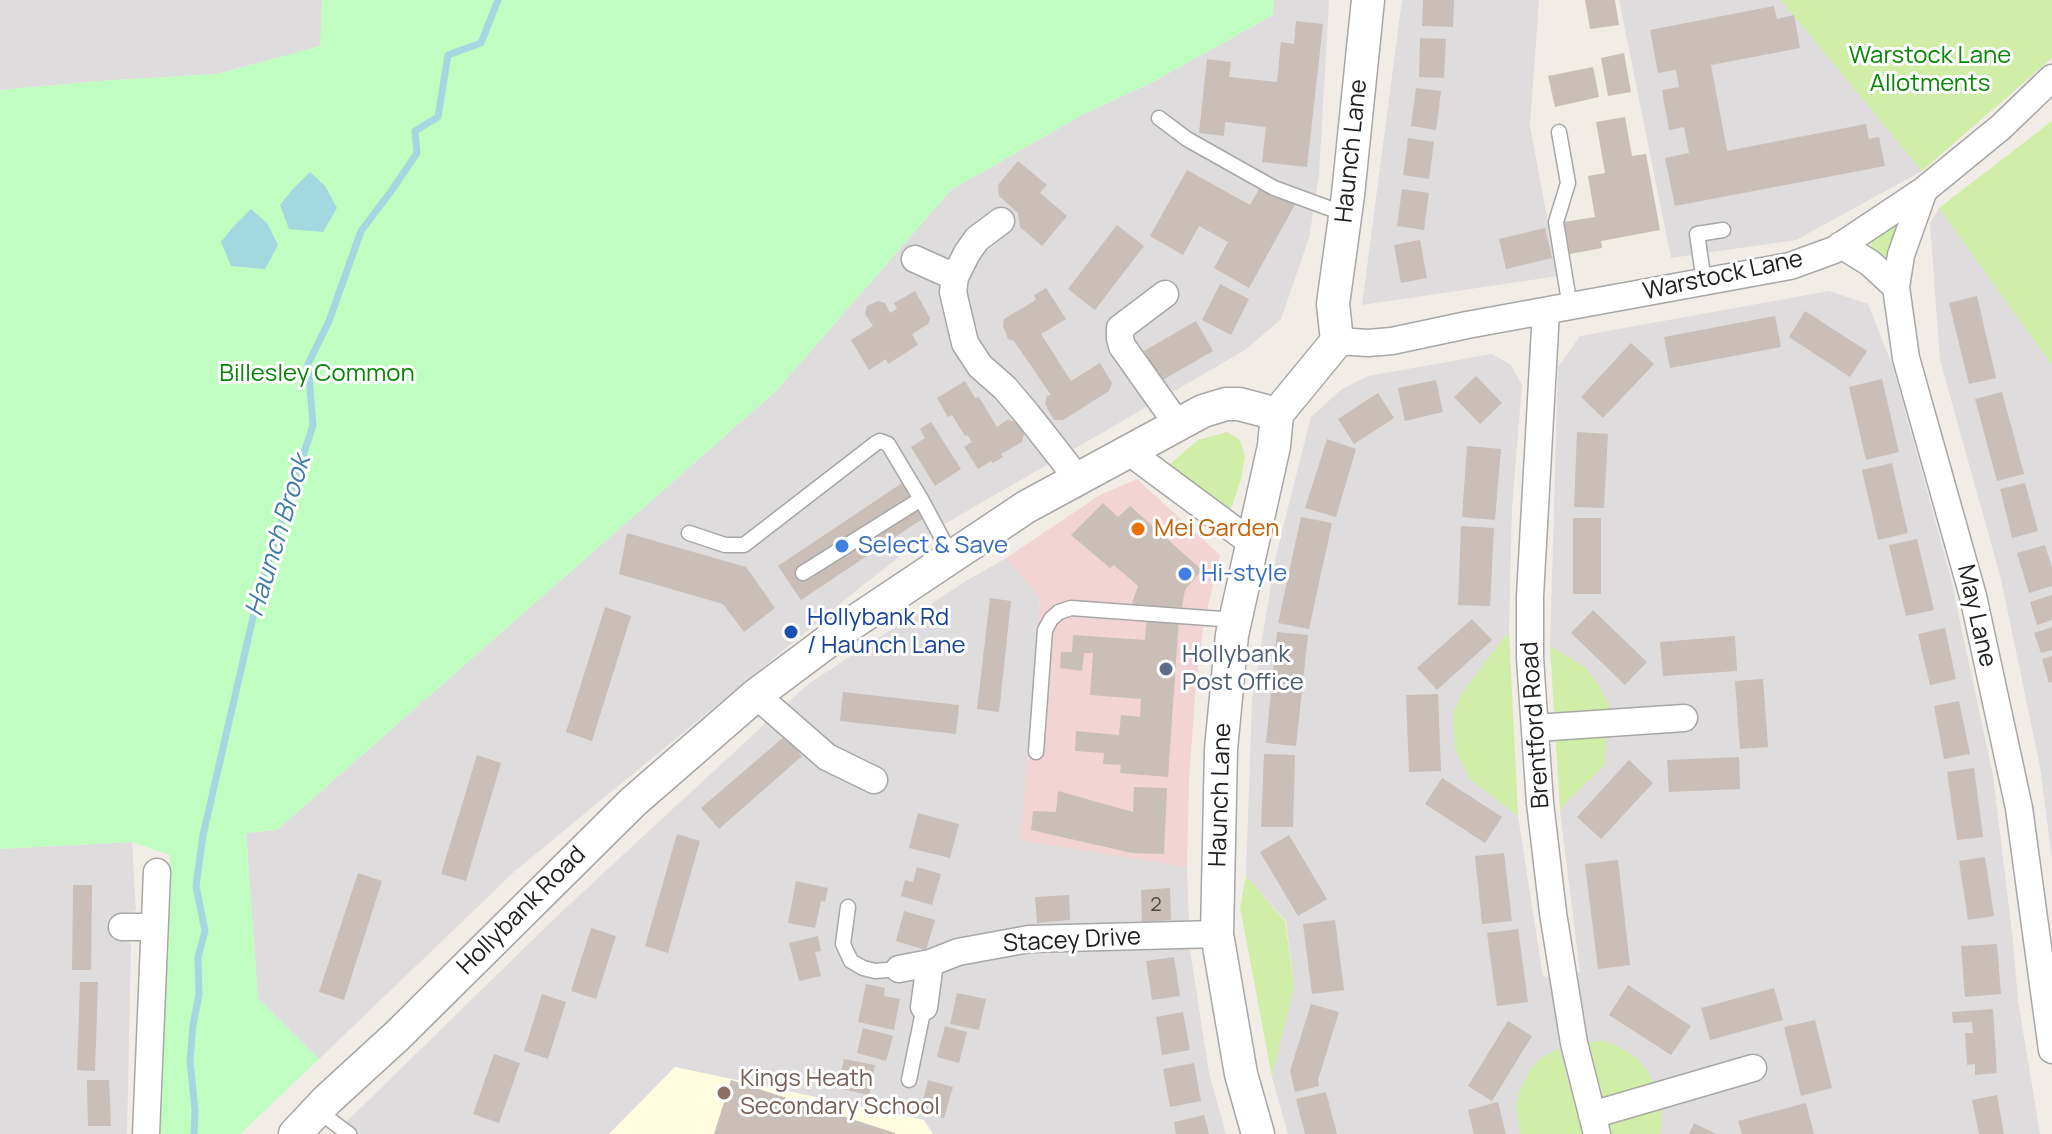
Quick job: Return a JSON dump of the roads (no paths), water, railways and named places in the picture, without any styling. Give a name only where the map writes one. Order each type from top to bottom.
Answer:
[{"type":"street","name":"Haunch Lane","points":[[1337,341],[1333,304],[1346,214],[1368,0]]},
{"type":"street","name":"Warstock Lane","points":[[1337,341],[1392,341],[1790,266],[1834,250],[1924,190],[2001,127],[2052,78]]},
{"type":"street","name":"May Lane","points":[[1924,190],[1901,255],[1896,287],[1906,358],[1973,596],[2019,808],[2052,1050]]},
{"type":"street","points":[[1001,221],[977,239],[955,277],[953,292],[965,343],[980,366],[1005,388],[1027,414],[1076,479]]},
{"type":"street","points":[[1841,245],[1870,263],[1896,287]]},
{"type":"street","points":[[915,259],[955,277]]},
{"type":"street","points":[[1165,294],[1120,328],[1120,338],[1122,346],[1178,425]]},
{"type":"street","name":"Brentford Road","points":[[1558,309],[1530,596],[1530,658],[1540,803],[1553,913],[1574,1043],[1595,1124]]},
{"type":"street","points":[[1277,414],[1337,341]]},
{"type":"street","name":"Hollybank Road","points":[[295,1134],[633,802],[756,695],[851,624],[1026,507],[1203,411],[1226,404],[1239,404],[1277,414]]},
{"type":"street","name":"Haunch Lane","points":[[1258,1134],[1241,1074],[1217,934],[1221,749],[1232,635],[1274,446],[1277,414]]},
{"type":"street","points":[[1128,451],[1252,543]]},
{"type":"street","points":[[756,695],[827,757],[874,780]]},
{"type":"street","points":[[1536,728],[1684,718]]},
{"type":"street","points":[[146,1134],[157,872]]},
{"type":"street","points":[[122,927],[154,927]]},
{"type":"street","name":"Stacey Drive","points":[[899,969],[930,963],[958,952],[1029,939],[1217,934]]},
{"type":"street","points":[[924,1007],[930,963]]},
{"type":"street","points":[[1595,1124],[1753,1068]]},
{"type":"lane","points":[[1159,118],[1187,139],[1274,188],[1346,214]]},
{"type":"lane","points":[[1558,309],[1556,222],[1568,183],[1559,132]]},
{"type":"lane","points":[[1704,282],[1697,234],[1723,230]]},
{"type":"lane","points":[[689,533],[725,545],[744,545],[880,441],[888,444],[951,555]]},
{"type":"lane","points":[[803,573],[921,499]]},
{"type":"lane","points":[[1036,752],[1045,630],[1059,612],[1071,608],[1235,620]]},
{"type":"lane","points":[[848,907],[843,944],[851,961],[875,971],[899,969]]},
{"type":"lane","points":[[909,1080],[924,1007]]},
{"type":"lane","points":[[317,1110],[349,1134]]},
{"type":"water","points":[[310,172],[325,186],[337,208],[323,232],[289,229],[280,205]]},
{"type":"water","points":[[251,209],[267,223],[278,245],[265,269],[231,266],[221,242]]},
{"type":"waterway","name":"Haunch Brook","points":[[194,1134],[190,1061],[199,995],[198,957],[205,931],[196,886],[203,835],[260,587],[313,425],[308,364],[329,321],[361,231],[417,153],[415,131],[438,117],[448,55],[481,43],[498,0]]},
{"type":"place","name":"Mei Garden","points":[[1138,529]]},
{"type":"place","name":"Select & Save","points":[[842,546]]},
{"type":"place","name":"Hi-style","points":[[1185,574]]},
{"type":"place","name":"Hollybank Rd / Haunch Lane","points":[[791,632]]},
{"type":"place","name":"Hollybank Post Office","points":[[1166,669]]},
{"type":"place","name":"Kings Heath Secondary School","points":[[724,1093]]},
{"type":"park label","name":"Warstock Lane Allotments","points":[[1930,70]]},
{"type":"park label","name":"Billesley Common","points":[[317,374]]}]
